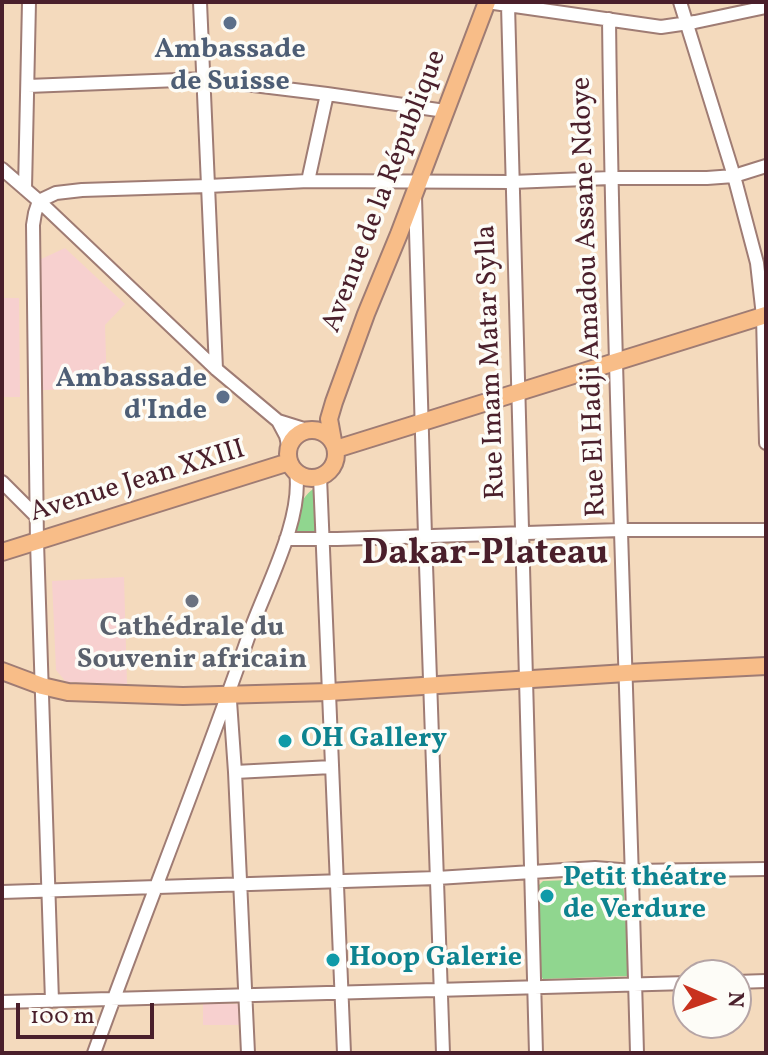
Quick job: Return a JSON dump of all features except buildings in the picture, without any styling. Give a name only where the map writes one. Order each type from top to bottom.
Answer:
[{"type":"main road","name":"Avenue de la République","points":[[335,445],[329,419],[334,402],[487,2]]},
{"type":"main road","points":[[335,445],[422,422],[764,315]]},
{"type":"main road","name":"Avenue de la République","points":[[307,430],[334,402]]},
{"type":"main road","points":[[307,430],[320,431],[335,445],[333,466],[328,473],[319,477],[304,477],[291,461],[295,437],[307,430]]},
{"type":"main road","name":"Avenue Jean XXIII","points":[[2,552],[291,461]]},
{"type":"main road","points":[[2,671],[68,692],[183,696],[329,692],[766,666]]},
{"type":"street","points":[[25,189],[29,2]]},
{"type":"street","points":[[200,2],[216,369]]},
{"type":"street","points":[[487,2],[661,27],[686,24],[746,6],[766,7]]},
{"type":"street","points":[[680,2],[734,176],[757,263],[764,315],[766,443]]},
{"type":"street","name":"Rue Imam Matar Sylla","points":[[508,5],[536,1053]]},
{"type":"street","name":"Rue El Hadji Amadou Assane Ndoye","points":[[609,19],[610,178],[637,1053]]},
{"type":"street","points":[[28,86],[204,79],[445,111]]},
{"type":"street","points":[[308,181],[327,94]]},
{"type":"street","points":[[52,1001],[37,542],[33,225],[39,201],[56,193],[82,190],[308,181],[417,186],[610,178],[707,178],[734,176],[766,166]]},
{"type":"street","points":[[2,169],[216,369],[278,421],[307,430]]},
{"type":"street","points":[[417,186],[425,536],[443,1053]]},
{"type":"street","points":[[94,1053],[286,539],[297,491],[286,436],[278,421]]},
{"type":"street","points":[[293,510],[301,494],[319,477]]},
{"type":"street","points":[[319,477],[344,1053]]},
{"type":"street","points":[[2,482],[37,517]]},
{"type":"street","points":[[286,539],[621,530],[766,530]]},
{"type":"street","points":[[230,694],[248,1053]]},
{"type":"street","points":[[235,772],[332,767]]},
{"type":"street","points":[[2,892],[437,878],[595,868],[633,871],[766,869]]},
{"type":"street","points":[[2,1002],[672,984]]},
{"type":"shaded area","points":[[65,248],[125,304],[105,325],[107,389],[41,390],[39,260]]},
{"type":"shaded area","points":[[2,298],[19,298],[20,397],[2,397]]},
{"type":"shaded area","points":[[124,577],[127,684],[66,682],[56,670],[52,581]]},
{"type":"shaded area","points":[[203,1004],[241,1004],[240,1025],[203,1025]]},
{"type":"green space","points":[[316,487],[319,534],[289,532],[302,501]]},
{"type":"green space","points":[[623,878],[629,976],[543,979],[540,974],[539,885],[543,881]]},
{"type":"place","name":"Ambassade de Suisse","points":[[230,23]]},
{"type":"place","name":"Ambassade d'Inde","points":[[223,397]]},
{"type":"place","name":"Cathédrale du Souvenir africain","points":[[192,601]]},
{"type":"place","name":"OH Gallery","points":[[285,741]]},
{"type":"place","name":"Petit théatre de Verdure","points":[[547,896]]},
{"type":"place","name":"Hoop Galerie","points":[[333,960]]},
{"type":"district","name":"Dakar-Plateau","points":[[485,556]]}]
